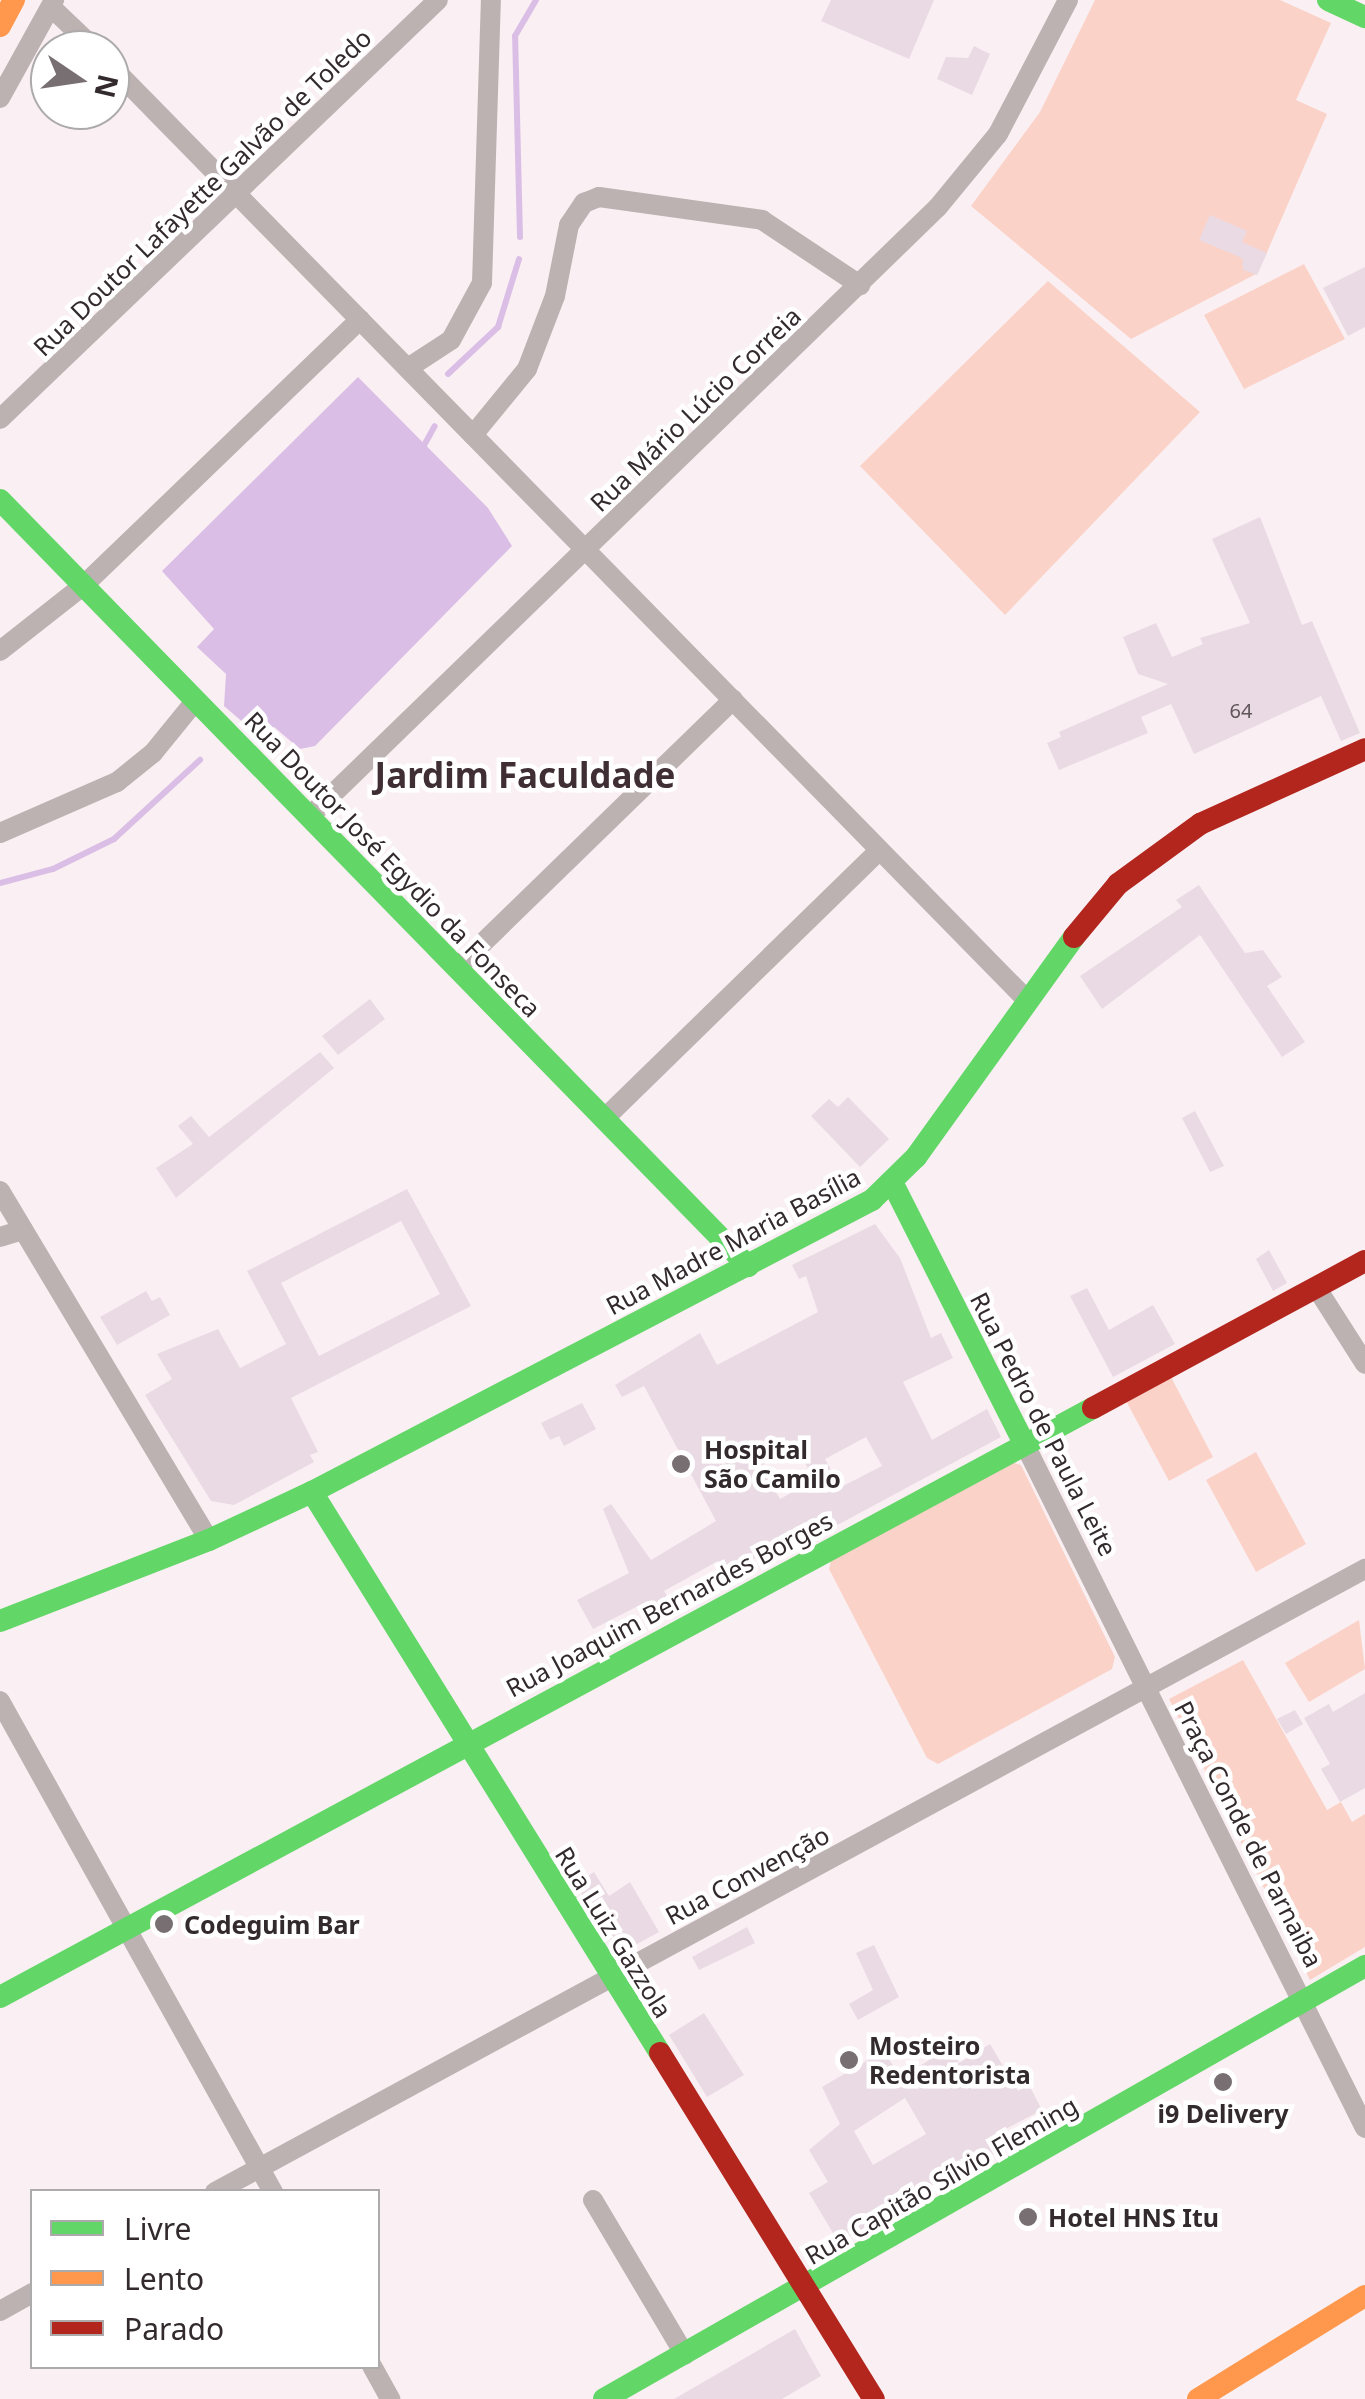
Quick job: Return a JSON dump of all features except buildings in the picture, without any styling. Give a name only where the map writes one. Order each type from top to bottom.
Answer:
[{"type":"street","points":[[0,26],[14,0]]},
{"type":"street","name":"Rua Doutor Lafayette Galvão de Toledo","points":[[0,419],[438,0]]},
{"type":"street","points":[[408,368],[451,340],[482,283],[492,0]]},
{"type":"street","name":"Rua Mário Lúcio Correia","points":[[310,817],[860,284],[998,134],[1068,0]]},
{"type":"street","points":[[1328,0],[1365,17]]},
{"type":"street","points":[[0,98],[53,3],[78,30]]},
{"type":"street","points":[[130,85],[1026,1000]]},
{"type":"street","points":[[473,435],[527,369],[555,296],[569,224],[584,203],[598,197],[762,220],[860,284]]},
{"type":"street","points":[[0,651],[84,585],[360,319]]},
{"type":"street","name":"Rua Doutor José Egydio da Fonseca","points":[[0,500],[748,1266]]},
{"type":"street","points":[[0,833],[117,782],[153,752],[196,700]]},
{"type":"street","points":[[457,968],[733,700]]},
{"type":"street","name":"Rua Madre Maria Basília","points":[[0,1621],[209,1540],[312,1492],[748,1266],[894,1184],[1087,917],[1170,841],[1365,749]]},
{"type":"street","points":[[604,1119],[880,850]]},
{"type":"street","name":"Rua Pedro de Paula Leite","points":[[894,1184],[1145,1688]]},
{"type":"street","points":[[0,1191],[209,1540]]},
{"type":"street","points":[[0,1237],[23,1230]]},
{"type":"street","name":"Rua Joaquim Bernardes Borges","points":[[0,1997],[1365,1261]]},
{"type":"street","points":[[1316,1287],[1365,1364]]},
{"type":"street","name":"Rua Luiz Gazzola","points":[[312,1492],[609,1978],[874,2399]]},
{"type":"street","name":"Praça Conde de Parnaiba","points":[[1365,1569],[1145,1688],[1302,2003],[1365,1966]]},
{"type":"street","name":"Rua Convenção","points":[[220,2189],[1145,1688]]},
{"type":"street","points":[[0,1702],[271,2189]]},
{"type":"street","points":[[1302,2003],[1365,2128]]},
{"type":"street","name":"Rua Capitão Sílvio Fleming","points":[[604,2399],[805,2290],[1302,2003]]},
{"type":"street","points":[[593,2200],[685,2355]]},
{"type":"street","points":[[0,2311],[30,2294]]},
{"type":"street","points":[[1198,2399],[1365,2296]]},
{"type":"street","points":[[374,2369],[390,2399]]},
{"type":"shaded area","points":[[1095,0],[1280,0],[1331,23],[1296,100],[1327,114],[1258,273],[1131,339],[971,206],[1040,112]]},
{"type":"shaded area","points":[[1304,264],[1345,339],[1244,389],[1204,315]]},
{"type":"shaded area","points":[[1048,281],[1200,412],[1005,615],[860,466]]},
{"type":"shaded area","points":[[358,377],[488,508],[512,546],[315,746],[300,749],[274,727],[253,731],[224,706],[226,674],[197,647],[214,629],[162,571]]},
{"type":"shaded area","points":[[1170,1375],[1213,1457],[1169,1481],[1125,1399]]},
{"type":"shaded area","points":[[1256,1452],[1306,1544],[1256,1572],[1206,1480]]},
{"type":"shaded area","points":[[1011,1462],[1021,1465],[1115,1657],[1112,1669],[938,1764],[927,1758],[829,1569],[832,1557]]},
{"type":"shaded area","points":[[1359,1620],[1365,1669],[1309,1702],[1285,1663]]},
{"type":"shaded area","points":[[1243,1660],[1327,1810],[1341,1802],[1352,1822],[1365,1814],[1365,1947],[1310,1980],[1169,1699]]},
{"type":"waterway","points":[[520,237],[515,36],[536,0]]},
{"type":"waterway","points":[[448,374],[498,327],[519,259]]},
{"type":"waterway","points":[[422,449],[435,426]]},
{"type":"waterway","points":[[0,883],[53,869],[114,839],[200,760]]},
{"type":"traffic: fast","points":[[1328,0],[1365,17]]},
{"type":"traffic: fast","points":[[0,500],[748,1266]]},
{"type":"traffic: fast","points":[[0,1621],[209,1540],[312,1492],[872,1200],[916,1157],[1074,937]]},
{"type":"traffic: fast","points":[[893,1184],[1024,1443]]},
{"type":"traffic: fast","points":[[0,1997],[1093,1408]]},
{"type":"traffic: fast","points":[[312,1492],[660,2053]]},
{"type":"traffic: fast","points":[[604,2399],[1365,1966]]},
{"type":"traffic: slow","points":[[0,26],[14,0]]},
{"type":"traffic: slow","points":[[1198,2399],[1365,2296]]},
{"type":"traffic: jam","points":[[1074,937],[1118,884],[1200,824],[1365,749]]},
{"type":"traffic: jam","points":[[1093,1408],[1365,1261]]},
{"type":"traffic: jam","points":[[660,2053],[874,2399]]},
{"type":"place","name":"Hospital São Camilo","points":[[681,1464]]},
{"type":"place","name":"Codeguim Bar","points":[[164,1924]]},
{"type":"place","name":"Mosteiro Redentorista","points":[[849,2060]]},
{"type":"place","name":"i9 Delivery","points":[[1223,2082]]},
{"type":"place","name":"Hotel HNS Itu","points":[[1028,2217]]},
{"type":"district","name":"Jardim Faculdade","points":[[525,775]]}]
